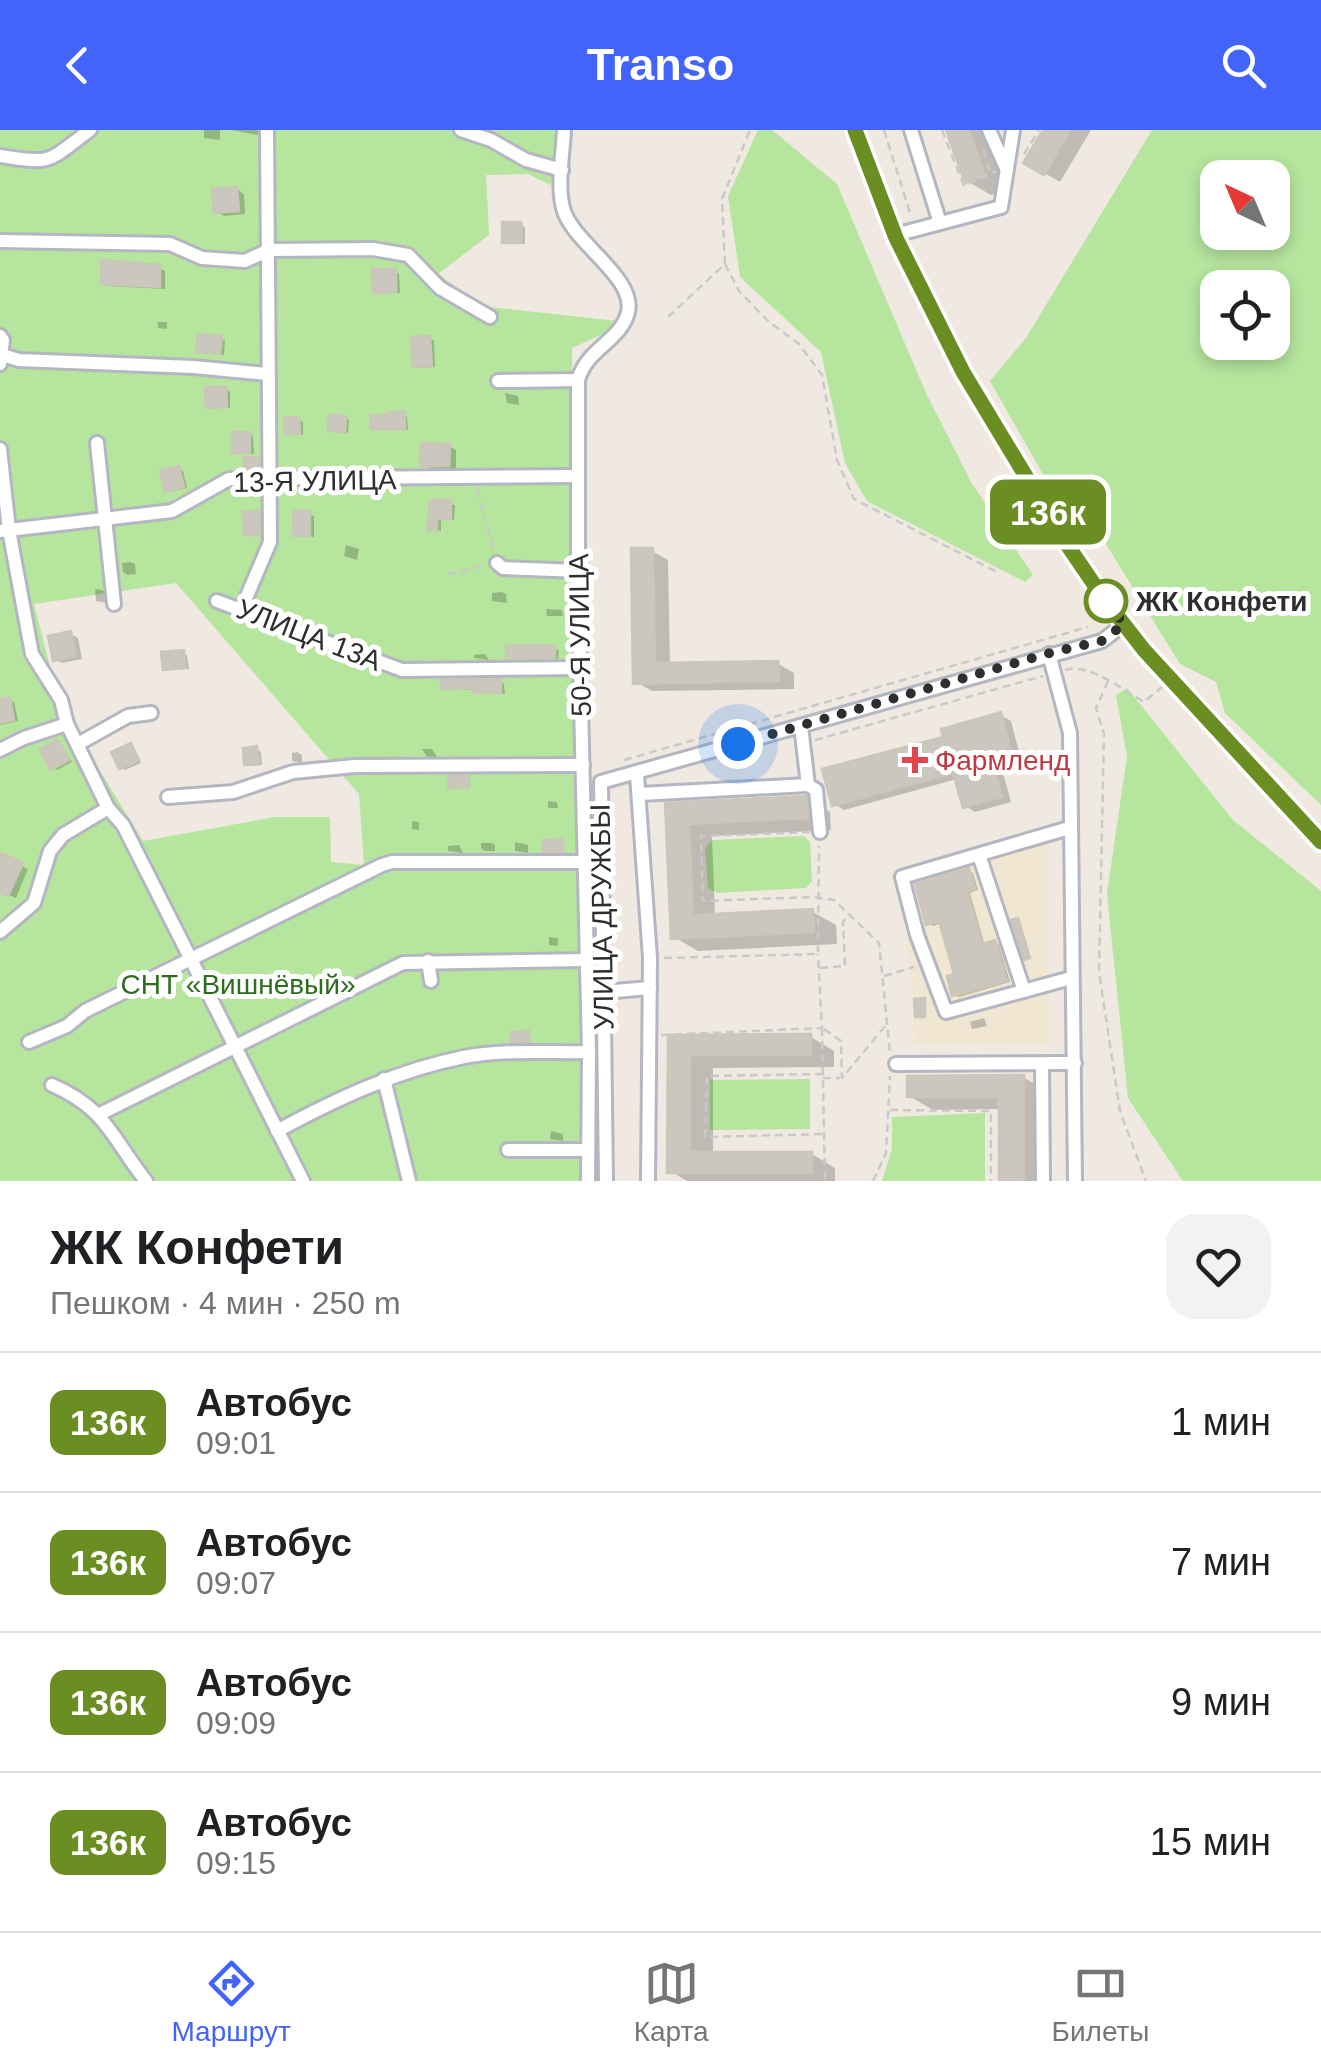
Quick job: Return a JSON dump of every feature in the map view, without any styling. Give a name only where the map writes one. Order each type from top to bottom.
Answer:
[{"type":"street","points":[[60,130],[71,144]]},
{"type":"street","points":[[0,156],[40,162],[62,153],[90,130]]},
{"type":"street","points":[[240,610],[270,542],[267,130]]},
{"type":"street","points":[[460,130],[491,140],[526,160],[562,170]]},
{"type":"street","points":[[498,380],[578,380],[590,354],[623,325],[628,301],[622,284],[563,211],[564,130]]},
{"type":"street","points":[[855,130],[895,235],[963,372],[1068,546],[1124,624],[1171,679],[1321,842]]},
{"type":"street","points":[[911,130],[940,223]]},
{"type":"street","points":[[895,235],[1001,207],[1013,130]]},
{"type":"street","points":[[985,135],[1006,171]]},
{"type":"street","points":[[0,240],[170,244],[202,258],[245,261],[269,250],[373,249],[408,256],[440,288],[490,317]]},
{"type":"street","points":[[0,336],[1,359],[194,366],[267,374]]},
{"type":"street","name":"50-Я УЛИЦА","points":[[578,380],[588,1181]]},
{"type":"street","points":[[96,443],[114,604]]},
{"type":"street","points":[[0,449],[5,531],[32,654],[61,700],[67,724],[108,808],[123,825],[301,1180]]},
{"type":"street","name":"13-Я УЛИЦА","points":[[5,531],[172,511],[229,479],[578,476]]},
{"type":"street","points":[[498,563],[502,568],[578,571]]},
{"type":"street","name":"УЛИЦА 13А","points":[[217,600],[402,670],[581,668]]},
{"type":"street","name":"УЛИЦА ДРУЖБЫ","points":[[606,1181],[600,782],[637,775],[1102,641],[1124,624]]},
{"type":"street","points":[[1049,654],[1070,733],[1075,1181]]},
{"type":"street","points":[[78,744],[128,716],[151,713]]},
{"type":"street","points":[[0,750],[67,724]]},
{"type":"street","points":[[801,726],[808,785]]},
{"type":"street","points":[[168,797],[234,792],[293,772],[356,766],[583,765]]},
{"type":"street","points":[[637,775],[650,958],[648,1181]]},
{"type":"street","points":[[640,794],[808,785],[816,790],[820,832]]},
{"type":"street","points":[[0,932],[34,903],[50,851],[63,835],[108,808]]},
{"type":"street","points":[[1069,828],[902,878],[946,1012],[1071,978]]},
{"type":"street","points":[[978,855],[1024,991]]},
{"type":"street","points":[[29,1042],[392,862],[584,862]]},
{"type":"street","points":[[100,1114],[404,963],[585,960]]},
{"type":"street","points":[[428,962],[431,981]]},
{"type":"street","points":[[604,992],[650,988]]},
{"type":"street","points":[[277,1132],[326,1104],[384,1080],[464,1057],[589,1052]]},
{"type":"street","points":[[896,1064],[1075,1062]]},
{"type":"street","points":[[1042,1064],[1043,1181]]},
{"type":"street","points":[[384,1080],[409,1181]]},
{"type":"street","points":[[52,1085],[77,1096],[100,1114],[146,1181]]},
{"type":"street","points":[[508,1150],[588,1150]]},
{"type":"path","points":[[750,130],[722,198],[725,264],[740,291],[769,322],[798,344],[822,375],[838,460],[854,499],[999,573]]},
{"type":"path","points":[[884,130],[916,229]]},
{"type":"path","points":[[942,130],[964,186],[991,174],[985,135]]},
{"type":"path","points":[[1026,153],[1038,130]]},
{"type":"path","points":[[668,317],[725,264]]},
{"type":"path","points":[[448,574],[498,563],[474,479]]},
{"type":"path","points":[[624,760],[1088,627]]},
{"type":"path","points":[[805,743],[1076,667],[1108,680],[1144,702],[1171,679]]},
{"type":"path","points":[[1108,680],[1096,708],[1104,734],[1098,972],[1120,1112],[1146,1181]]},
{"type":"path","points":[[825,1181],[818,954],[819,897],[820,832],[701,836],[704,901],[819,897],[834,900],[879,943],[891,1064],[886,1153],[873,1181]]},
{"type":"path","points":[[819,968],[845,966],[843,922],[850,915]]},
{"type":"path","points":[[650,958],[818,954]]},
{"type":"path","points":[[882,976],[927,963]]},
{"type":"path","points":[[842,1078],[887,1023]]},
{"type":"path","points":[[650,1035],[822,1028],[841,1041],[842,1078]]},
{"type":"path","points":[[824,1134],[706,1136],[707,1076],[842,1078]]},
{"type":"path","points":[[888,1110],[991,1110],[991,1181]]},
{"type":"shaded area","points":[[1048,828],[1049,1044],[914,1045],[907,940],[910,938],[891,872]]},
{"type":"green space","name":"СНТ «Вишнёвый»","points":[[0,130],[572,130],[550,185],[528,174],[486,175],[489,235],[438,274],[481,306],[618,321],[603,334],[572,348],[582,1181],[0,1181]],"holes":[[[176,583],[359,794],[364,865],[331,862],[330,817],[275,817],[143,841],[60,706],[34,604]]]},
{"type":"green space","points":[[758,130],[772,130],[837,184],[926,393],[971,482],[1033,575],[1025,582],[867,501],[845,463],[821,352],[740,277],[728,196]]},
{"type":"green space","points":[[1152,130],[1321,130],[1321,805],[1225,713],[1216,682],[1180,664],[1101,536],[1061,506],[990,381],[1026,338]]},
{"type":"green space","points":[[1127,688],[1233,820],[1321,891],[1321,1181],[1183,1181],[1128,1098],[1107,894],[1127,756],[1116,695]]},
{"type":"green space","points":[[804,836],[810,842],[812,881],[806,888],[717,893],[708,888],[705,848],[712,840]]},
{"type":"green space","points":[[810,1079],[810,1129],[710,1130],[710,1080]]},
{"type":"green space","points":[[985,1113],[985,1181],[882,1181],[892,1149],[892,1117]]},
{"type":"building","points":[[946,130],[969,130],[985,176],[965,183]]},
{"type":"building","points":[[1043,130],[1070,130],[1044,175],[1023,163]]},
{"type":"building","points":[[237,187],[239,211],[214,213],[212,189]]},
{"type":"building","points":[[502,222],[521,222],[521,243],[502,243]]},
{"type":"building","points":[[101,260],[160,265],[160,287],[101,284]]},
{"type":"building","points":[[372,269],[396,269],[396,292],[373,293]]},
{"type":"building","points":[[198,334],[222,336],[220,354],[196,352]]},
{"type":"building","points":[[430,336],[432,366],[413,367],[411,337]]},
{"type":"building","points":[[205,387],[226,387],[227,407],[206,408]]},
{"type":"building","points":[[405,412],[405,429],[371,429],[371,415]]},
{"type":"building","points":[[329,415],[346,416],[345,432],[328,431]]},
{"type":"building","points":[[299,417],[300,434],[285,434],[284,418]]},
{"type":"building","points":[[232,432],[250,432],[250,453],[232,453]]},
{"type":"building","points":[[421,443],[450,444],[449,466],[420,466]]},
{"type":"building","points":[[244,457],[259,457],[259,469],[244,469]]},
{"type":"building","points":[[179,466],[184,487],[165,492],[160,471]]},
{"type":"building","points":[[430,500],[451,500],[451,519],[437,519],[437,530],[427,530]]},
{"type":"building","points":[[243,511],[260,511],[260,535],[244,535]]},
{"type":"building","points":[[293,511],[310,511],[310,536],[293,536]]},
{"type":"building","points":[[631,548],[653,548],[655,663],[778,661],[779,681],[633,684]]},
{"type":"building","points":[[71,631],[76,656],[53,661],[48,636]]},
{"type":"building","points":[[506,646],[555,646],[555,658],[506,658]]},
{"type":"building","points":[[184,650],[185,668],[163,670],[161,652]]},
{"type":"building","points":[[501,679],[501,693],[473,692],[473,688],[441,689],[441,680]]},
{"type":"building","points":[[10,697],[14,720],[0,723],[0,699]]},
{"type":"building","points":[[1001,712],[1014,762],[994,767],[1002,797],[963,808],[953,773],[832,806],[822,769],[943,737],[941,729]]},
{"type":"building","points":[[58,740],[69,760],[51,770],[40,749]]},
{"type":"building","points":[[131,743],[139,760],[119,769],[111,752]]},
{"type":"building","points":[[257,746],[259,764],[244,765],[243,748]]},
{"type":"building","points":[[448,776],[469,776],[469,787],[448,788]]},
{"type":"building","points":[[807,796],[809,818],[689,824],[693,915],[813,909],[814,932],[671,939],[665,803]]},
{"type":"building","points":[[563,839],[563,852],[543,852],[543,840]]},
{"type":"building","points":[[0,853],[23,863],[8,896],[0,892]]},
{"type":"building","points":[[969,868],[975,889],[967,891],[982,944],[995,940],[1007,981],[952,996],[947,976],[954,974],[939,921],[926,925],[915,884]]},
{"type":"building","points":[[1018,918],[1030,958],[1024,960],[1011,920]]},
{"type":"building","points":[[925,998],[925,1017],[915,1017],[914,999]]},
{"type":"building","points":[[529,1031],[529,1042],[511,1042],[511,1032]]},
{"type":"building","points":[[811,1034],[811,1055],[690,1055],[690,1152],[812,1152],[812,1173],[667,1173],[668,1035]]},
{"type":"building","points":[[1024,1075],[1024,1181],[999,1181],[999,1097],[907,1097],[907,1076]]},
{"type":"bus line","name":"136к","points":[[855,130],[896,238],[963,372],[1068,546],[1144,650],[1321,842]]},
{"type":"place","name":"ЖК Конфети","points":[[1106,601]]},
{"type":"place","name":"Фармленд","points":[[915,760]]},
{"type":"route","points":[[738,744],[1102,641],[1124,624],[1106,601]]}]
